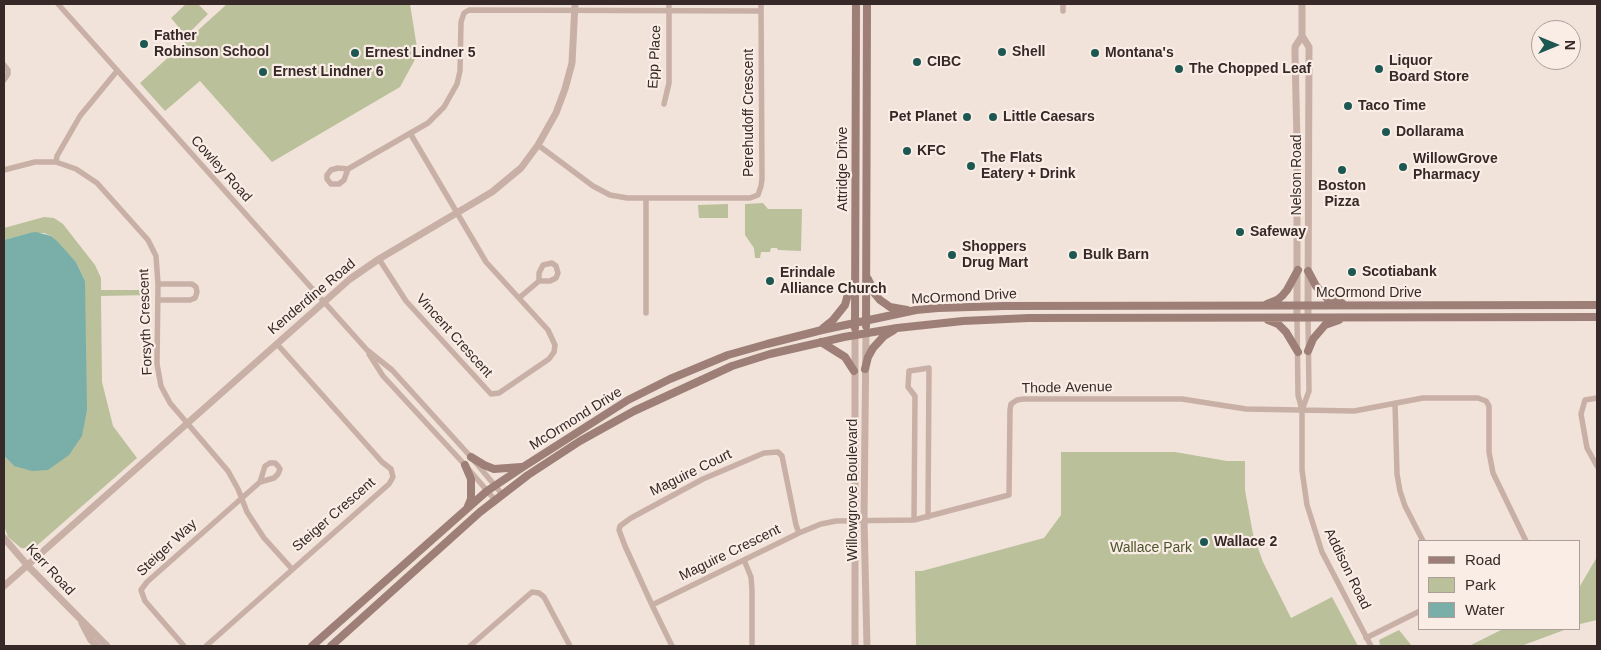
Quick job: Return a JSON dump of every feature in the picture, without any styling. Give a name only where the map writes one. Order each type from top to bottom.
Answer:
[{"type":"main road","name":"Attridge Drive","points":[[855,334],[856,4]]},
{"type":"main road","name":"Attridge Drive","points":[[866,333],[867,4]]},
{"type":"main road","points":[[1262,306],[1282,296],[1298,270]]},
{"type":"main road","points":[[1308,271],[1316,286],[1327,298],[1349,305]]},
{"type":"main road","points":[[866,273],[871,286],[880,300],[890,307],[916,310]]},
{"type":"main road","points":[[822,330],[834,320],[845,305],[849,290],[855,281]]},
{"type":"main road","name":"McOrmond Drive","points":[[312,646],[487,491],[628,400],[670,379],[728,355],[822,330],[916,310],[1004,306],[1597,305]]},
{"type":"main road","points":[[1083,318],[1102,307]]},
{"type":"main road","points":[[1308,351],[1313,339],[1325,325],[1349,317]]},
{"type":"main road","name":"McOrmond Drive","points":[[331,646],[495,500],[528,474],[634,410],[732,366],[770,354],[855,334],[973,320],[1029,318],[1597,317]]},
{"type":"main road","points":[[1263,318],[1278,324],[1298,352]]},
{"type":"main road","points":[[865,369],[873,348],[884,336],[897,328]]},
{"type":"main road","points":[[821,342],[845,358],[854,371]]},
{"type":"main road","points":[[471,457],[494,469],[523,467]]},
{"type":"main road","points":[[465,465],[471,479],[471,499],[465,511]]},
{"type":"street","name":"Cowley Road","points":[[58,4],[366,350],[382,376],[495,500]]},
{"type":"street","name":"Epp Place","points":[[664,104],[669,83],[669,4]]},
{"type":"street","name":"Perehudoff Crescent","points":[[538,145],[593,186],[610,195],[627,198],[750,198],[760,193],[762,179],[761,4]]},
{"type":"street","points":[[1063,4],[1063,11]]},
{"type":"street","name":"Nelson Road","points":[[1297,318],[1295,48],[1302,36],[1302,4]]},
{"type":"street","points":[[348,169],[428,122],[444,107],[457,84],[462,59],[461,22],[464,13],[469,10],[576,7],[669,11],[761,11]]},
{"type":"street","name":"Kenderdine Road","points":[[4,586],[350,279],[379,259],[492,192],[521,168],[538,145],[556,113],[565,89],[572,63],[576,7]]},
{"type":"street","name":"Nelson Road","points":[[1302,36],[1309,47],[1308,317]]},
{"type":"street","points":[[4,65],[8,70],[4,80]]},
{"type":"street","points":[[56,162],[57,156],[80,116],[117,71]]},
{"type":"street","name":"Vincent Crescent","points":[[379,259],[406,301],[492,394],[499,394],[550,359],[554,352],[555,345],[548,330],[486,262],[410,133]]},
{"type":"street","name":"Forsyth Crescent","points":[[4,170],[35,162],[56,162],[76,169],[97,183],[148,240],[156,256],[159,300],[157,364],[161,386],[170,403],[187,424]]},
{"type":"street","points":[[646,198],[646,313]]},
{"type":"street","points":[[519,298],[539,281]]},
{"type":"street","points":[[158,284],[192,284],[196,287],[197,292],[195,298],[190,300],[159,300]]},
{"type":"street","name":"Addison Road","points":[[1302,410],[1309,391],[1308,317]]},
{"type":"street","name":"Addison Road","points":[[1297,318],[1298,395],[1302,410],[1302,470],[1310,520],[1322,552],[1371,646]]},
{"type":"street","name":"Willowgrove Boulevard","points":[[866,333],[864,520],[867,646]]},
{"type":"street","name":"Willowgrove Boulevard","points":[[855,334],[855,646]]},
{"type":"street","name":"Steiger Crescent","points":[[187,424],[228,471],[247,512],[264,538],[292,569],[389,484],[392,477],[391,469],[382,462],[277,344]]},
{"type":"street","name":"Cowley Road","points":[[366,350],[392,370],[502,494]]},
{"type":"street","points":[[914,520],[915,396],[908,387],[909,371],[929,368],[928,517]]},
{"type":"street","points":[[1302,410],[1354,411],[1423,398],[1478,398],[1486,401],[1489,406],[1489,452],[1492,472],[1526,540]]},
{"type":"street","points":[[1597,398],[1586,400],[1581,414],[1587,448],[1597,466]]},
{"type":"street","name":"Thode Avenue","points":[[864,520],[914,520],[1009,495],[1010,410],[1011,404],[1017,400],[1182,399],[1246,409],[1302,410]]},
{"type":"street","points":[[1395,403],[1397,474],[1400,492],[1422,540]]},
{"type":"street","name":"Maguire Court","points":[[652,605],[624,546],[619,530],[620,526],[703,479],[764,453],[778,452],[782,456],[799,533]]},
{"type":"street","points":[[242,498],[260,482]]},
{"type":"street","name":"Steiger Way","points":[[184,646],[145,601],[141,590],[147,582],[242,498]]},
{"type":"street","name":"Maguire Crescent","points":[[652,605],[821,524],[836,521],[864,520]]},
{"type":"street","name":"Kerr Road","points":[[4,538],[28,566],[107,646]]},
{"type":"street","points":[[744,560],[751,577],[752,646]]},
{"type":"street","points":[[206,646],[292,569]]},
{"type":"street","points":[[470,646],[532,592],[539,593],[544,597],[570,646]]},
{"type":"street","points":[[652,605],[672,646]]},
{"type":"street","points":[[1366,638],[1418,612]]},
{"type":"street","name":"Kerr Road","points":[[79,618],[91,640],[97,646]]},
{"type":"green space","points":[[186,4],[198,4],[208,14],[186,36],[171,18]]},
{"type":"green space","points":[[227,4],[410,4],[418,54],[400,87],[272,162],[200,81],[165,111],[140,83]]},
{"type":"green space","points":[[763,203],[768,209],[802,209],[801,251],[771,248],[770,252],[761,252],[760,258],[755,258],[754,248],[745,235],[745,204]]},
{"type":"green space","points":[[728,204],[728,218],[699,218],[698,205]]},
{"type":"green space","points":[[44,217],[54,218],[63,224],[95,265],[101,278],[101,290],[150,290],[150,295],[101,296],[102,382],[113,426],[137,458],[33,549],[21,548],[8,537],[4,526],[4,456],[14,466],[85,301],[85,281],[76,262],[51,236],[44,233],[29,233],[4,240],[4,228]]},
{"type":"green space","name":"Wallace Park","points":[[1061,452],[1175,452],[1227,461],[1245,461],[1245,490],[1253,534],[1263,562],[1291,618],[1332,597],[1358,646],[916,646],[915,571],[922,571],[1044,538],[1061,515]]},
{"type":"green space","points":[[1597,557],[1597,620],[1581,624],[1581,584]]},
{"type":"green space","points":[[1399,630],[1412,646],[1378,646],[1380,645],[1379,640]]},
{"type":"green space","points":[[1501,630],[1564,630],[1521,646],[1469,646]]},
{"type":"water","points":[[36,232],[51,236],[57,241],[76,262],[85,281],[87,410],[82,436],[69,455],[48,470],[32,471],[14,466],[4,456],[4,240]]},
{"type":"place","name":"Father Robinson School","points":[[144,44]]},
{"type":"place","name":"Shell","points":[[1002,52]]},
{"type":"place","name":"Ernest Lindner 5","points":[[355,53]]},
{"type":"place","name":"Montana's","points":[[1095,53]]},
{"type":"place","name":"CIBC","points":[[917,62]]},
{"type":"place","name":"The Chopped Leaf","points":[[1179,69]]},
{"type":"place","name":"Liquor Board Store","points":[[1379,69]]},
{"type":"place","name":"Ernest Lindner 6","points":[[263,72]]},
{"type":"place","name":"Taco Time","points":[[1348,106]]},
{"type":"place","name":"Pet Planet","points":[[967,117]]},
{"type":"place","name":"Little Caesars","points":[[993,117]]},
{"type":"place","name":"Dollarama","points":[[1386,132]]},
{"type":"place","name":"KFC","points":[[907,151]]},
{"type":"place","name":"The Flats Eatery + Drink","points":[[971,166]]},
{"type":"place","name":"WillowGrove Pharmacy","points":[[1403,167]]},
{"type":"place","name":"Boston Pizza","points":[[1342,170]]},
{"type":"place","name":"Safeway","points":[[1240,232]]},
{"type":"place","name":"Shoppers Drug Mart","points":[[952,255]]},
{"type":"place","name":"Bulk Barn","points":[[1073,255]]},
{"type":"place","name":"Scotiabank","points":[[1352,272]]},
{"type":"place","name":"Erindale Alliance Church","points":[[770,281]]},
{"type":"place","name":"Wallace 2","points":[[1204,542]]}]
